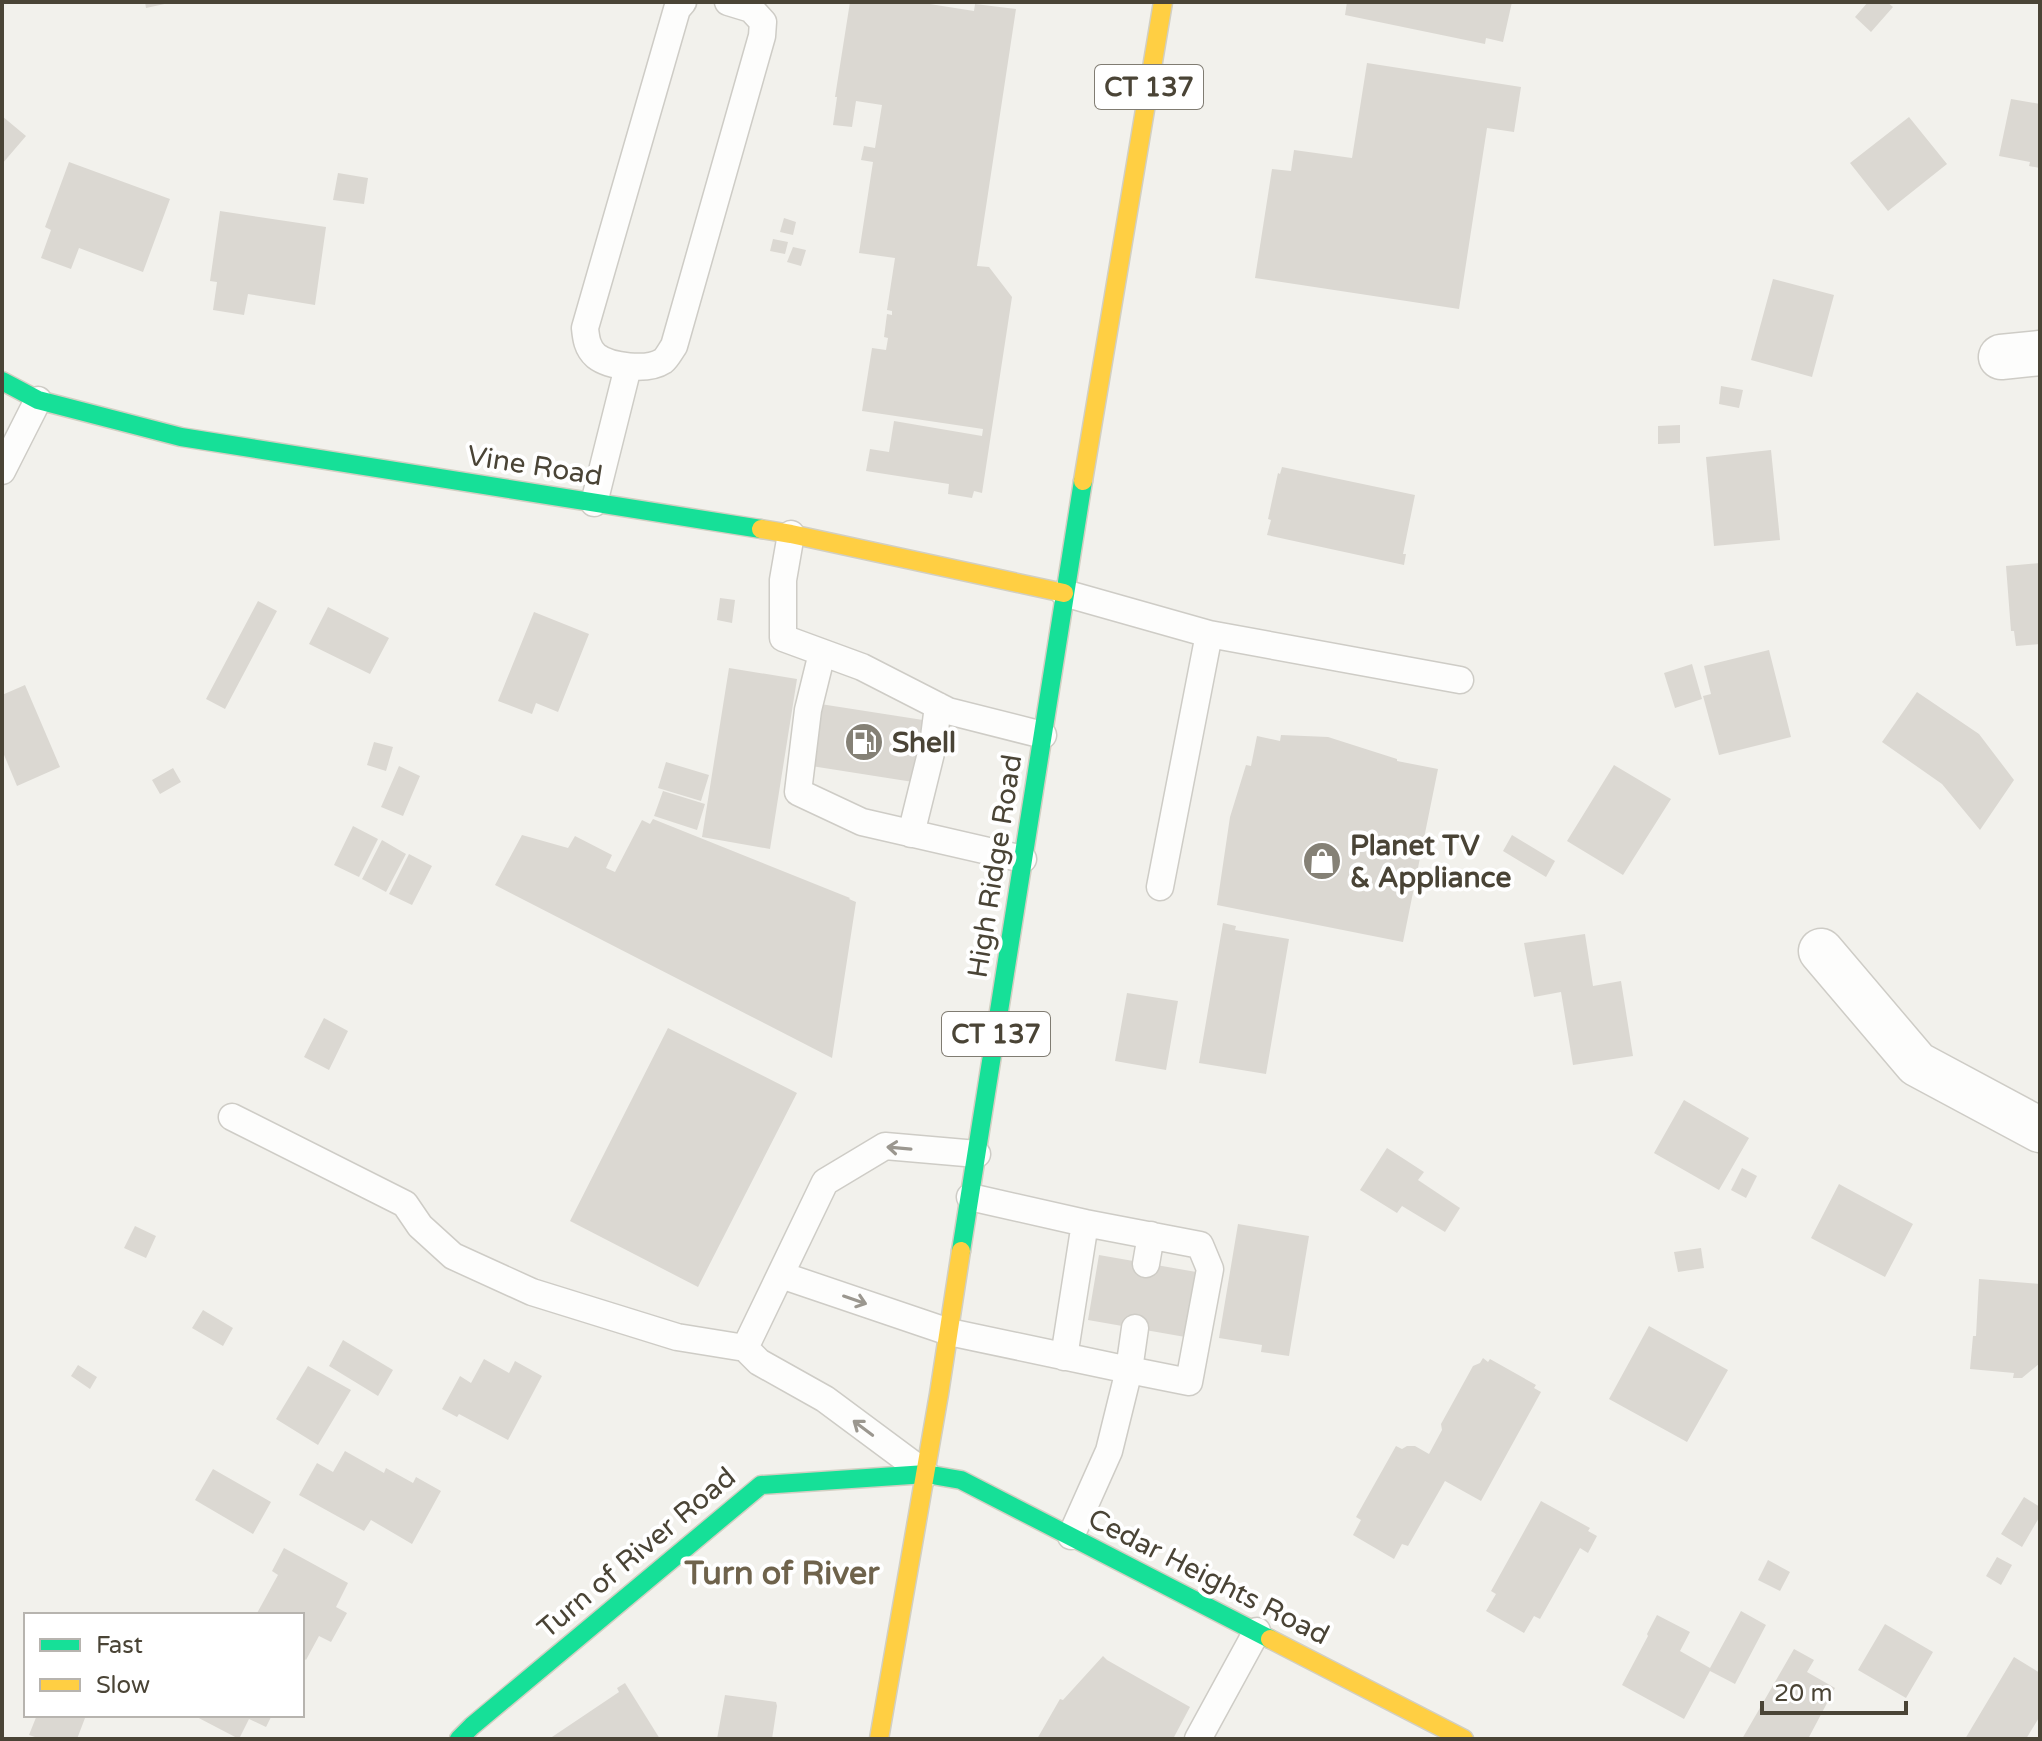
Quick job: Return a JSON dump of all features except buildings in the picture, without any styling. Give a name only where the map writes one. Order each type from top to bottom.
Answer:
[{"type":"street","name":"High Ridge Road","points":[[879,1739],[926,1474],[1064,593],[1163,2]]},
{"type":"street","name":"Vine Road","points":[[2,381],[38,400],[181,437],[791,534],[1064,593]]},
{"type":"street","points":[[1821,951],[1917,1064],[2040,1130]]},
{"type":"street","name":"Cedar Heights Road","points":[[926,1474],[961,1480],[1464,1739]]},
{"type":"street","name":"Turn of River Road","points":[[459,1739],[761,1485],[926,1474]]},
{"type":"lane","points":[[683,2],[677,9],[585,328],[587,344],[598,357],[628,367],[648,366],[664,360],[674,346],[762,36],[763,22],[744,4]]},
{"type":"lane","points":[[594,503],[628,367]]},
{"type":"lane","points":[[2,471],[38,400]]},
{"type":"lane","points":[[791,534],[783,580],[783,638],[862,667],[948,711],[1043,735]]},
{"type":"lane","points":[[1064,593],[1209,634],[1460,680]]},
{"type":"lane","points":[[1160,887],[1209,634]]},
{"type":"lane","points":[[822,653],[808,710],[798,792],[862,822],[1023,859]]},
{"type":"lane","points":[[911,834],[933,745],[938,706]]},
{"type":"lane","points":[[232,1117],[405,1204],[420,1226],[453,1256],[532,1292],[677,1337],[745,1348],[759,1362],[825,1399],[926,1474]]},
{"type":"lane","points":[[745,1348],[825,1182],[885,1146],[977,1154]]},
{"type":"lane","points":[[781,1275],[949,1332],[1189,1382],[1210,1269],[1200,1245],[970,1197]]},
{"type":"lane","points":[[1064,1357],[1085,1223]]},
{"type":"lane","points":[[1146,1264],[1151,1235]]},
{"type":"lane","points":[[1071,1536],[1109,1451],[1129,1370],[1135,1328]]},
{"type":"lane","points":[[1198,1739],[1257,1631]]},
{"type":"traffic: fast","points":[[2,381],[38,400],[181,437],[761,529]]},
{"type":"traffic: fast","points":[[961,1251],[1083,481]]},
{"type":"traffic: fast","points":[[459,1739],[761,1485],[926,1474],[961,1480],[1270,1639]]},
{"type":"traffic: slow","points":[[1083,481],[1163,2]]},
{"type":"traffic: slow","points":[[761,529],[1064,593]]},
{"type":"traffic: slow","points":[[879,1739],[961,1251]]},
{"type":"traffic: slow","points":[[1270,1639],[1464,1739]]},
{"type":"place","name":"Shell","points":[[864,742]]},
{"type":"place","name":"Planet TV & Appliance","points":[[1322,861]]},
{"type":"district","name":"Turn of River","points":[[782,1573]]}]
